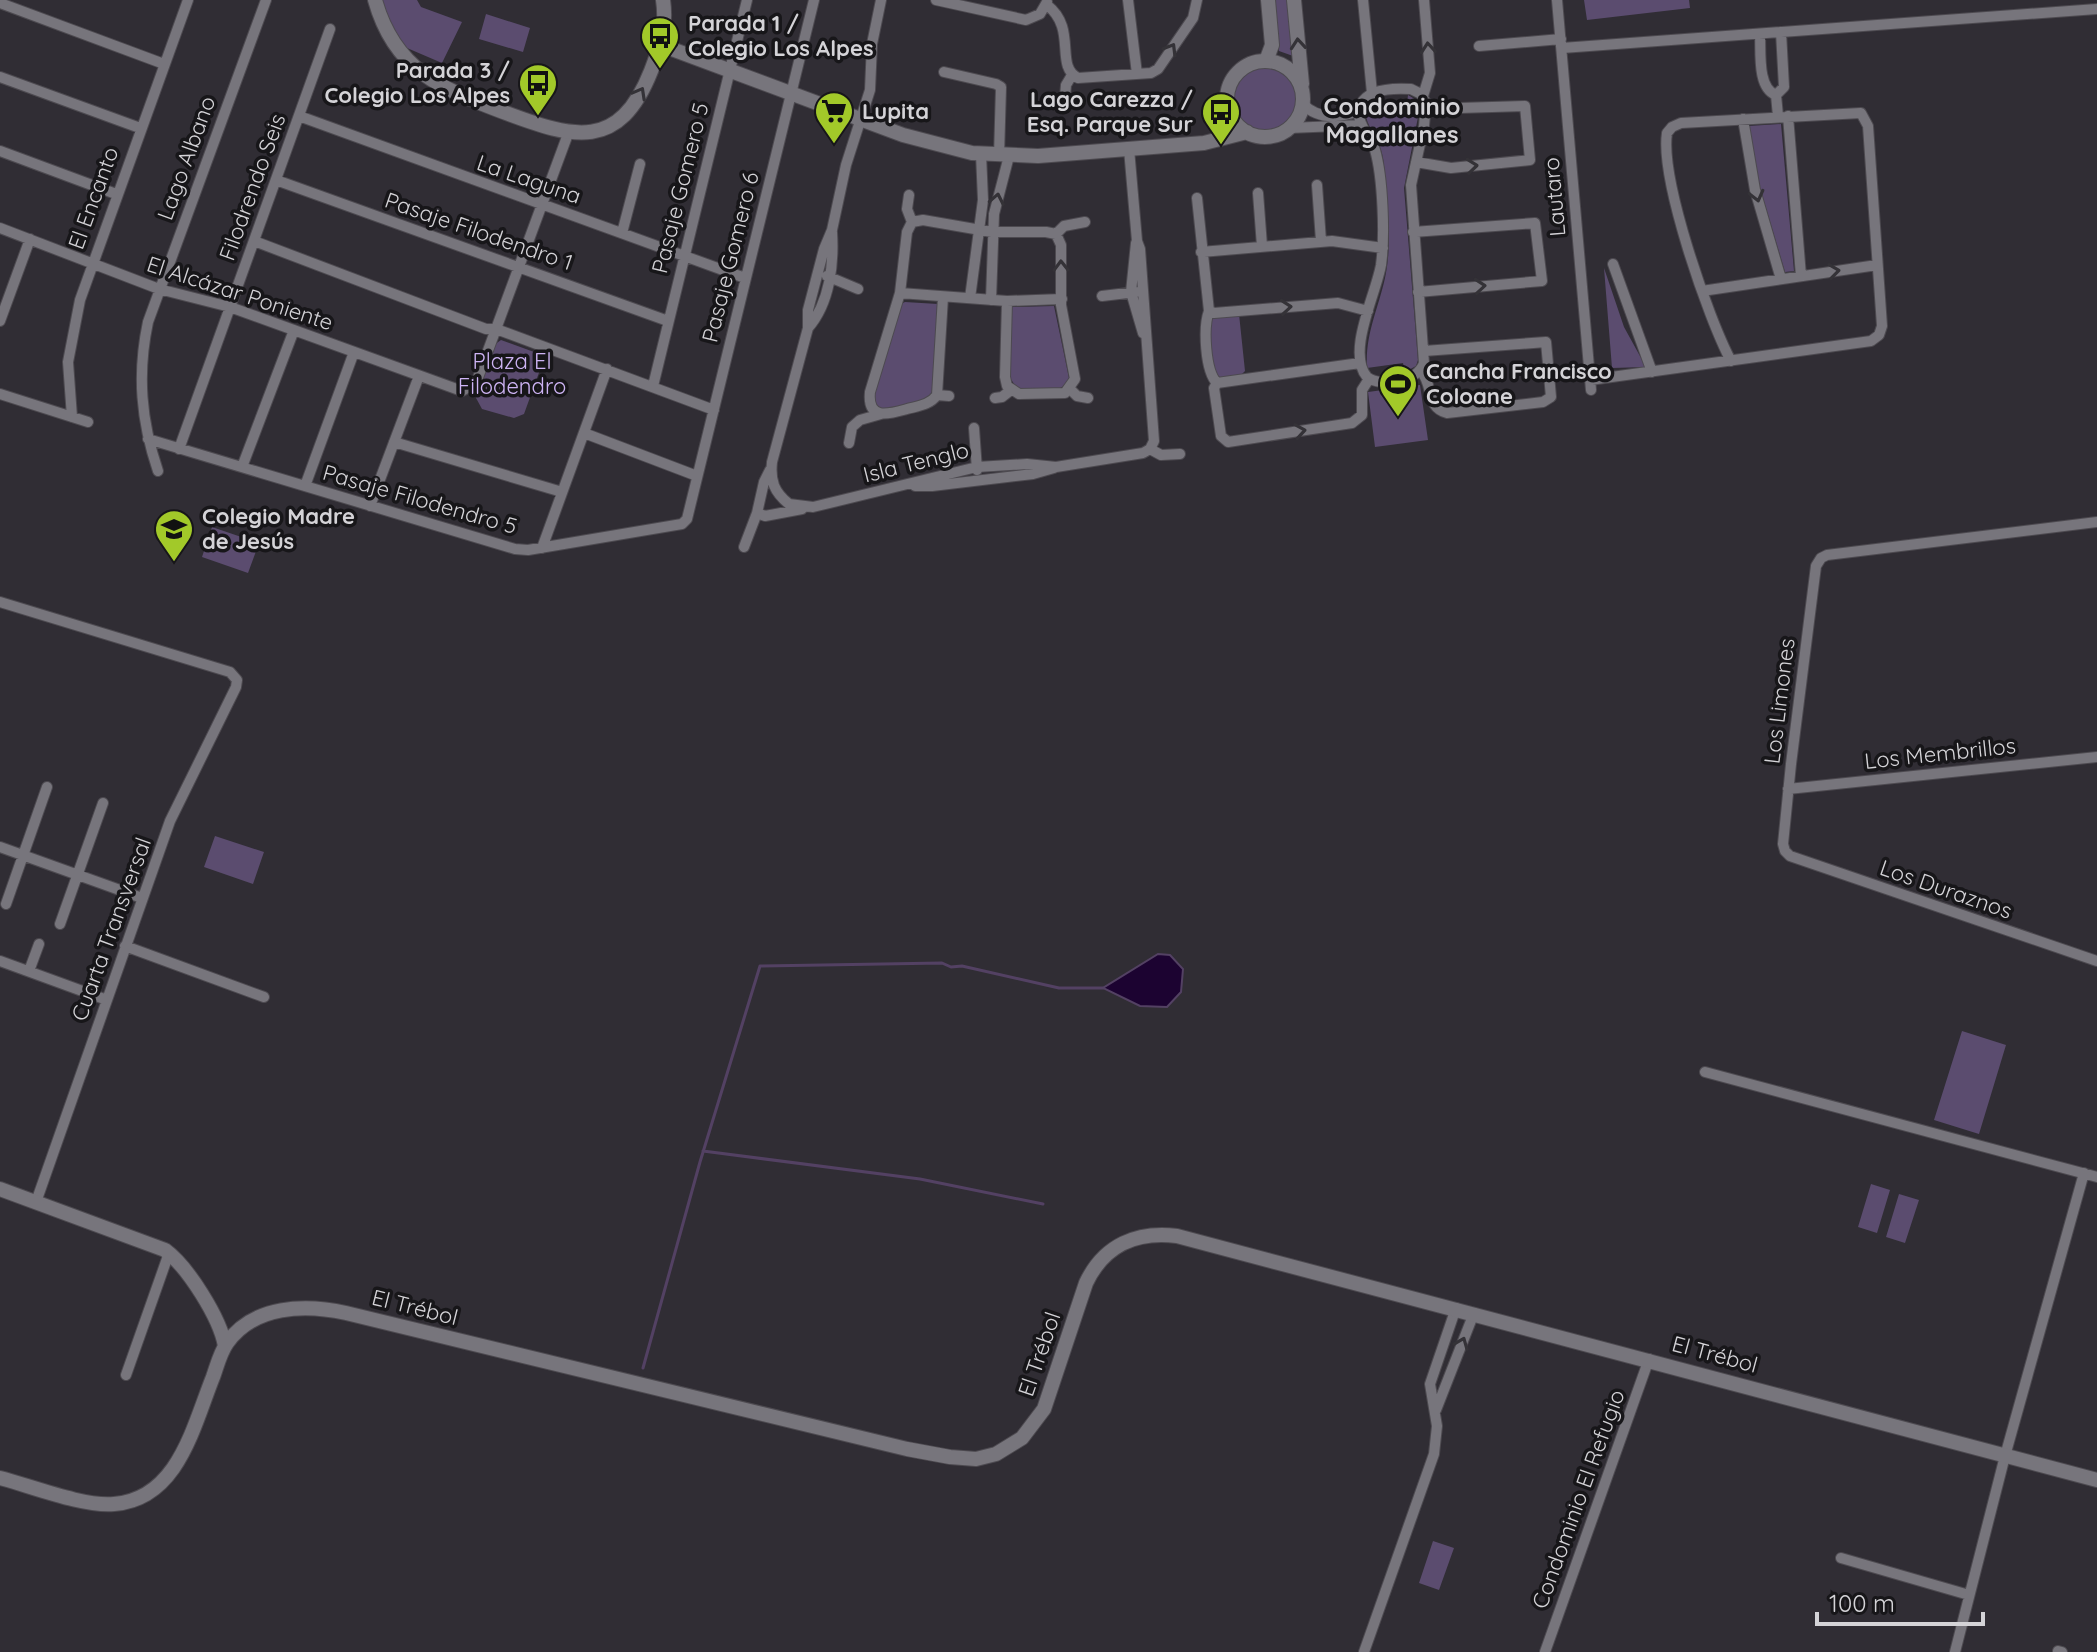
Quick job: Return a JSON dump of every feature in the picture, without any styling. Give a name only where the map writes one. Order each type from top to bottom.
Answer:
[{"type":"main road","points":[[375,0],[383,24],[395,45],[427,79],[456,95],[568,134],[597,130],[625,114],[644,88],[661,45],[663,0]]},
{"type":"main road","points":[[1266,61],[1272,45],[1268,0]]},
{"type":"main road","points":[[1294,0],[1303,96],[1299,118],[1289,128],[1266,137],[1247,132],[1234,122],[1229,110],[1228,92],[1233,78],[1247,65],[1266,61],[1288,69],[1298,80],[1303,96]]},
{"type":"main road","points":[[661,45],[936,145],[981,154],[1004,156],[1204,143],[1247,132]]},
{"type":"main road","points":[[1192,143],[1223,125],[1229,110]]},
{"type":"main road","points":[[0,1189],[154,1244],[169,1253],[209,1308],[222,1331],[225,1346]]},
{"type":"main road","name":"El Trébol","points":[[0,1478],[98,1504],[123,1503],[147,1494],[161,1484],[176,1465],[225,1346],[243,1329],[270,1314],[293,1307],[323,1308],[907,1449],[963,1459],[996,1454],[1014,1445],[1031,1429],[1044,1409],[1088,1278],[1108,1253],[1139,1236],[1177,1236],[2097,1480]]},
{"type":"street","name":"El Encanto","points":[[72,417],[68,378],[74,322],[91,263],[186,0]]},
{"type":"street","name":"Lago Albano","points":[[158,471],[148,439],[141,392],[148,322],[266,0]]},
{"type":"street","name":"Pasaje Gomero 5","points":[[653,386],[747,0]]},
{"type":"street","name":"Pasaje Gomero 6","points":[[684,522],[814,0]]},
{"type":"street","points":[[744,547],[771,469],[808,328],[808,310],[832,230],[846,165],[870,90],[872,44],[881,0]]},
{"type":"street","points":[[936,0],[1022,20],[1037,17],[1047,3],[1063,25],[1067,66],[1078,78],[1137,74],[1158,69],[1193,18],[1197,0]]},
{"type":"street","points":[[1128,0],[1137,74]]},
{"type":"street","points":[[1363,0],[1372,93]]},
{"type":"street","points":[[1423,96],[1404,88],[1372,93],[1363,101],[1359,111],[1376,157],[1383,248],[1360,363],[1369,379],[1378,382],[1411,378],[1421,371],[1424,363],[1411,185],[1426,109],[1423,96],[1430,73],[1424,0]]},
{"type":"street","name":"Lautaro","points":[[1557,0],[1591,385],[1652,372]]},
{"type":"street","points":[[0,3],[164,64]]},
{"type":"street","points":[[1479,46],[1760,34],[2097,9]]},
{"type":"street","name":"Filodrendo Seis","points":[[179,449],[330,29]]},
{"type":"street","points":[[1776,95],[1784,87],[1781,32]]},
{"type":"street","points":[[1760,34],[1764,84],[1769,92],[1776,95],[1783,116],[1801,276]]},
{"type":"street","points":[[944,72],[1001,87],[1004,156],[992,232],[991,300]]},
{"type":"street","points":[[1065,97],[1066,85],[1072,75]]},
{"type":"street","points":[[0,77],[140,128]]},
{"type":"street","points":[[1303,96],[1319,116],[1359,111]]},
{"type":"street","points":[[1416,162],[1451,168],[1530,160],[1525,106],[1426,109]]},
{"type":"street","points":[[1613,264],[1652,372],[1731,361],[1874,340],[1882,326],[1868,126],[1863,115],[1853,112],[1678,124],[1667,133],[1676,199],[1702,291],[1731,361]]},
{"type":"street","name":"La Laguna","points":[[299,116],[745,278]]},
{"type":"street","points":[[1743,119],[1755,190],[1781,279]]},
{"type":"street","points":[[1289,128],[1362,125]]},
{"type":"street","points":[[496,329],[568,134]]},
{"type":"street","points":[[1129,149],[1137,241],[1131,292],[1145,337]]},
{"type":"street","points":[[0,151],[116,194]]},
{"type":"street","points":[[970,298],[983,200],[981,154]]},
{"type":"street","points":[[622,233],[640,164]]},
{"type":"street","name":"Pasaje Filodendro 1","points":[[276,180],[668,321]]},
{"type":"street","points":[[1317,185],[1321,241]]},
{"type":"street","points":[[1258,193],[1262,246]]},
{"type":"street","points":[[909,195],[907,213],[912,222]]},
{"type":"street","points":[[1197,198],[1209,311],[1205,322],[1210,376],[1217,383]]},
{"type":"street","points":[[912,222],[923,220],[992,232],[1056,234]]},
{"type":"street","points":[[849,443],[850,431],[860,420],[863,404],[869,398],[900,293],[907,232],[912,222]]},
{"type":"street","points":[[1056,234],[1064,226],[1085,222]]},
{"type":"street","points":[[1413,232],[1535,223],[1542,281],[1418,292]]},
{"type":"street","name":"El Alcázar Poniente","points":[[0,228],[159,289],[230,307],[458,390],[468,390],[476,383],[496,329]]},
{"type":"street","points":[[808,328],[815,319],[831,278],[832,230]]},
{"type":"street","points":[[1007,301],[1005,377],[1011,390],[1023,395],[1061,394],[1070,389],[1075,372],[1064,325],[1061,245],[1056,234]]},
{"type":"street","points":[[0,321],[30,239]]},
{"type":"street","points":[[254,241],[486,329],[496,329],[714,410]]},
{"type":"street","points":[[1137,241],[1145,291],[1152,445],[1161,455],[1180,454]]},
{"type":"street","points":[[1201,252],[1321,241],[1383,248]]},
{"type":"street","points":[[1702,291],[1877,265]]},
{"type":"street","points":[[818,273],[858,289]]},
{"type":"street","points":[[1102,296],[1145,291]]},
{"type":"street","points":[[900,293],[1007,301],[1062,299]]},
{"type":"street","points":[[860,420],[930,402],[937,395],[943,297]]},
{"type":"street","points":[[1209,311],[1338,303],[1368,311]]},
{"type":"street","points":[[242,467],[294,330]]},
{"type":"street","points":[[1421,371],[1428,380],[1431,402],[1439,411],[1447,413],[1543,402],[1551,397],[1546,342],[1424,351]]},
{"type":"street","points":[[305,486],[354,352]]},
{"type":"street","points":[[1217,383],[1360,363]]},
{"type":"street","points":[[542,548],[607,369]]},
{"type":"street","points":[[370,506],[419,376]]},
{"type":"street","points":[[1217,383],[1214,388],[1223,440],[1228,442],[1352,423],[1362,415],[1362,390],[1369,379]]},
{"type":"street","points":[[1070,389],[1077,396],[1088,398]]},
{"type":"street","points":[[995,398],[1011,390]]},
{"type":"street","points":[[0,394],[88,422]]},
{"type":"street","points":[[937,395],[949,396]]},
{"type":"street","points":[[869,398],[872,408],[881,414]]},
{"type":"street","points":[[974,428],[978,480]]},
{"type":"street","points":[[584,433],[697,476]]},
{"type":"street","name":"Pasaje Filodendro 5","points":[[148,439],[515,549],[542,548],[684,522]]},
{"type":"street","points":[[394,442],[562,492]]},
{"type":"street","name":"Isla Tenglo","points":[[757,513],[765,516],[805,508],[906,486],[950,471],[1027,464],[1056,467],[1143,453],[1152,445]]},
{"type":"street","points":[[906,486],[932,486],[1033,474],[1056,467]]},
{"type":"street","points":[[771,469],[773,487],[779,496],[789,504],[805,508]]},
{"type":"street","name":"Los Limones","points":[[1785,851],[1788,789],[1816,566],[1821,558],[2097,522]]},
{"type":"street","name":"Cuarta Transversal","points":[[0,602],[230,672],[236,677],[236,687],[176,807],[36,1202]]},
{"type":"street","name":"Los Membrillos","points":[[1788,789],[2097,757]]},
{"type":"street","points":[[6,904],[47,787]]},
{"type":"street","points":[[60,924],[103,803]]},
{"type":"street","points":[[0,847],[142,898]]},
{"type":"street","name":"Los Duraznos","points":[[1785,851],[1790,856],[1949,913],[2097,961]]},
{"type":"street","points":[[29,971],[39,944]]},
{"type":"street","points":[[125,946],[264,997]]},
{"type":"street","points":[[0,961],[107,1000]]},
{"type":"street","points":[[1705,1072],[2097,1177]]},
{"type":"street","points":[[1955,1652],[2005,1456],[2084,1173]]},
{"type":"street","points":[[126,1375],[169,1253]]},
{"type":"street","points":[[1364,1652],[1434,1454],[1437,1435],[1431,1377],[1456,1308]]},
{"type":"street","points":[[1436,1410],[1474,1313]]},
{"type":"street","name":"Condominio El Refugio","points":[[1545,1652],[1649,1359]]},
{"type":"street","points":[[1841,1558],[1969,1595]]},
{"type":"green space","points":[[381,0],[417,0],[421,7],[462,22],[442,63],[400,45]]},
{"type":"green space","points":[[1275,0],[1288,0],[1293,56],[1279,51]]},
{"type":"green space","points":[[1584,0],[1689,0],[1690,8],[1587,20]]},
{"type":"green space","points":[[486,14],[530,28],[523,52],[479,39]]},
{"type":"green space","points":[[1265,67],[1277,69],[1288,76],[1295,87],[1295,111],[1288,122],[1277,129],[1265,131],[1253,129],[1242,122],[1235,111],[1233,99],[1235,87],[1242,76],[1253,69]]},
{"type":"green space","points":[[1408,95],[1418,101],[1420,107],[1404,188],[1418,360],[1416,366],[1405,372],[1403,363],[1367,368],[1370,333],[1387,267],[1389,236],[1383,160],[1366,113],[1374,101],[1384,96],[1385,106],[1407,104]]},
{"type":"green space","points":[[1781,124],[1794,271],[1785,272],[1760,188],[1748,126]]},
{"type":"green space","points":[[1604,268],[1624,327],[1646,367],[1612,368]]},
{"type":"green space","points":[[901,304],[938,304],[933,397],[884,411],[876,406],[873,394]]},
{"type":"green space","points":[[1054,306],[1069,378],[1066,385],[1058,389],[1017,388],[1010,378],[1012,307]]},
{"type":"green space","points":[[1239,314],[1245,371],[1241,375],[1216,379],[1212,374],[1207,322],[1212,317]]},
{"type":"green space","name":"Plaza El Filodendro","points":[[501,340],[545,356],[524,414],[514,418],[482,409],[476,398],[494,345]]},
{"type":"green space","points":[[1420,385],[1428,440],[1375,447],[1368,392]]},
{"type":"green space","points":[[212,527],[259,543],[248,573],[202,557]]},
{"type":"green space","points":[[215,836],[264,852],[253,884],[204,867]]},
{"type":"green space","points":[[1962,1031],[2006,1045],[1979,1134],[1934,1120]]},
{"type":"green space","points":[[1871,1184],[1890,1190],[1877,1233],[1858,1227]]},
{"type":"green space","points":[[1899,1194],[1919,1200],[1905,1243],[1886,1237]]},
{"type":"green space","points":[[1433,1541],[1454,1548],[1439,1590],[1419,1583]]},
{"type":"shaded area","points":[[1158,954],[1170,955],[1183,969],[1181,992],[1167,1007],[1140,1006],[1103,988]]},
{"type":"waterway","points":[[643,1368],[700,1162],[760,966],[942,963],[1059,988],[1103,988]]},
{"type":"waterway","points":[[703,1151],[920,1179],[1043,1204]]},
{"type":"place","name":"Parada 1 / Colegio Los Alpes","points":[[660,70]]},
{"type":"place","name":"Parada 3 / Colegio Los Alpes","points":[[538,117]]},
{"type":"place","name":"Lupita","points":[[834,145]]},
{"type":"place","name":"Lago Carezza / Esq. Parque Sur","points":[[1221,146]]},
{"type":"place","name":"Cancha Francisco Coloane","points":[[1398,418]]},
{"type":"place","name":"Colegio Madre de Jesús","points":[[174,563]]},
{"type":"district","name":"Condominio Magallanes","points":[[1392,120]]}]
